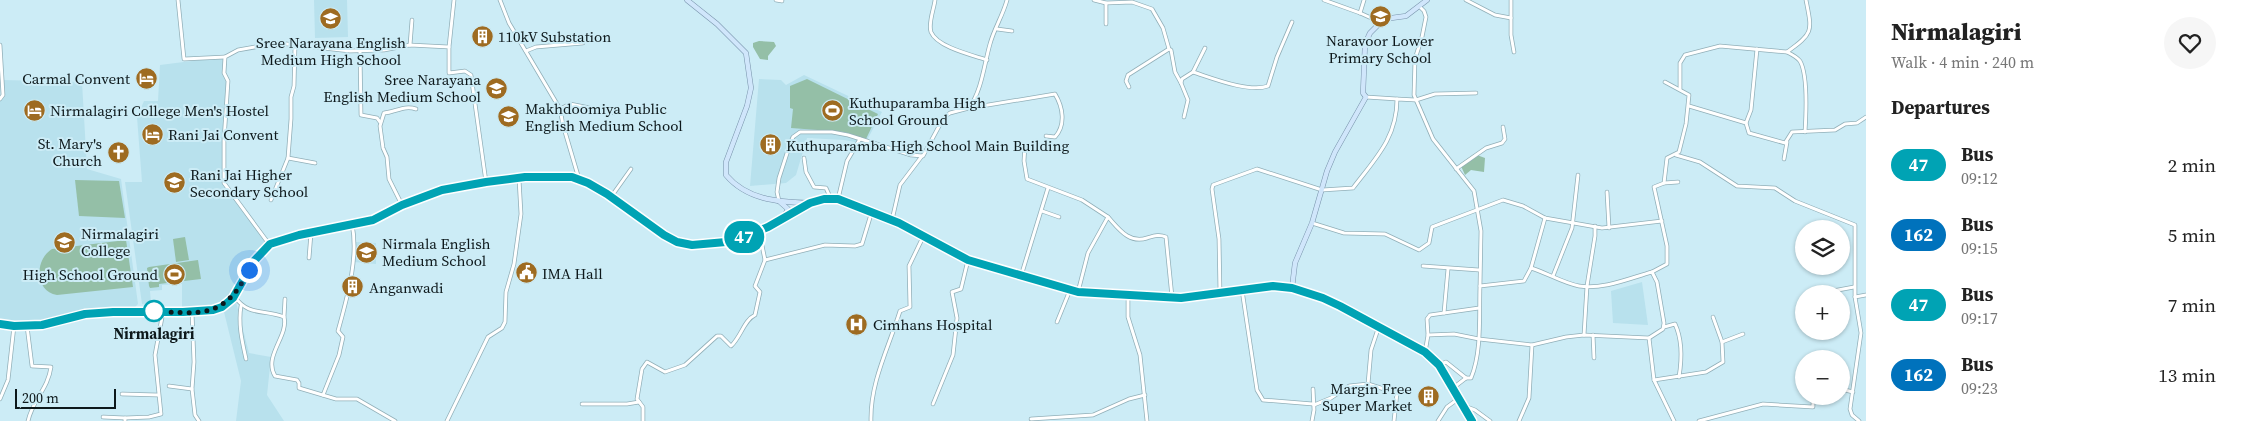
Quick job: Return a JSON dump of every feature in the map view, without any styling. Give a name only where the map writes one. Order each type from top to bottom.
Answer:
[{"type":"main road","points":[[687,0],[717,24],[746,53],[751,88],[747,106],[726,162],[726,175],[734,185],[763,199],[780,202],[810,203],[838,199],[892,220],[968,260],[1021,277],[1078,292],[1172,298],[1273,286],[1292,288],[1323,298],[1425,352],[1439,365],[1472,421]]},
{"type":"main road","points":[[1292,288],[1298,253],[1312,224],[1335,152],[1366,97],[1363,93],[1365,44],[1370,33],[1380,22],[1388,18],[1406,16],[1427,0]]},
{"type":"main road","points":[[0,324],[14,326],[42,325],[85,314],[213,310],[222,307],[234,296],[254,261],[270,244],[310,233],[373,220],[402,205],[442,190],[486,182],[554,176],[579,180],[611,197],[664,235],[677,242],[692,245],[711,244],[744,237],[792,214],[810,203]]},
{"type":"main road","points":[[780,202],[788,209],[784,218]]},
{"type":"main road","points":[[789,202],[793,206],[792,214]]},
{"type":"street","points":[[178,0],[184,59],[226,57],[238,50],[278,43],[360,51],[384,50],[410,45],[449,47]]},
{"type":"street","points":[[454,0],[449,47],[449,73],[467,71],[471,75],[486,182]]},
{"type":"street","points":[[500,0],[509,23],[560,108],[579,180]]},
{"type":"street","points":[[776,0],[782,1]]},
{"type":"street","points":[[935,0],[931,32],[939,42],[987,60]]},
{"type":"street","points":[[970,108],[974,102],[987,60],[990,43],[1008,0]]},
{"type":"street","points":[[1094,0],[1106,3],[1132,2],[1152,9],[1163,28],[1168,49],[1171,50],[1176,72],[1188,100],[1184,117]]},
{"type":"street","points":[[1324,0],[1360,12],[1380,22]]},
{"type":"street","points":[[1360,12],[1364,0]]},
{"type":"street","points":[[1466,0],[1494,15],[1511,18]]},
{"type":"street","points":[[1510,0],[1514,52]]},
{"type":"street","points":[[1787,52],[1804,40],[1810,29],[1806,0]]},
{"type":"street","points":[[1106,3],[1106,24]]},
{"type":"street","points":[[1420,7],[1426,17],[1422,37],[1414,59],[1412,88],[1433,139],[1472,187],[1478,209],[1482,245],[1478,339],[1474,371],[1471,378],[1466,378],[1452,388]]},
{"type":"street","points":[[410,45],[412,20]]},
{"type":"street","points":[[1193,72],[1218,81],[1256,88],[1268,86],[1277,57],[1292,22]]},
{"type":"street","points":[[997,29],[1012,30]]},
{"type":"street","points":[[526,52],[536,47],[583,43]]},
{"type":"street","points":[[0,45],[3,95],[0,99]]},
{"type":"street","points":[[271,200],[288,158],[291,98],[294,86],[294,46]]},
{"type":"street","points":[[1680,89],[1680,63],[1685,55],[1720,46],[1787,52],[1796,57],[1801,65],[1804,77],[1805,132]]},
{"type":"street","points":[[1181,83],[1182,79],[1193,72],[1205,48]]},
{"type":"street","points":[[1128,87],[1126,80],[1131,71],[1168,49]]},
{"type":"street","points":[[1758,49],[1751,110],[1746,123],[1749,133],[1787,142]]},
{"type":"street","points":[[360,51],[360,115],[377,118],[380,122]]},
{"type":"street","points":[[226,57],[224,73],[228,80],[224,140],[224,183],[270,244]]},
{"type":"street","points":[[1664,183],[1667,158],[1679,152],[1684,137],[1689,106],[1689,95],[1665,82]]},
{"type":"street","points":[[1366,97],[1416,100],[1435,94],[1476,93]]},
{"type":"street","points":[[892,220],[901,181],[923,156],[944,117],[950,113],[1055,94],[1060,104],[1061,124],[1055,138],[1046,136]]},
{"type":"street","points":[[1220,293],[1219,239],[1213,185],[1257,169],[1322,190],[1353,188],[1380,154],[1393,128],[1397,117],[1397,99]]},
{"type":"street","points":[[560,108],[570,104],[615,113]]},
{"type":"street","points":[[1689,106],[1746,123]]},
{"type":"street","points":[[402,205],[389,179],[388,161],[383,148],[380,122],[384,113],[393,112],[403,107],[416,109]]},
{"type":"street","points":[[1784,158],[1789,135],[1792,132],[1835,130],[1845,124],[1857,123],[1866,117]]},
{"type":"street","points":[[1456,169],[1486,148],[1502,143],[1505,139],[1503,127]]},
{"type":"street","points":[[780,202],[777,186],[793,137],[800,132],[832,132],[911,156],[923,156]]},
{"type":"street","points":[[838,199],[847,161],[860,139]]},
{"type":"street","points":[[1025,145],[1024,162],[1027,179],[1082,200],[1108,217],[1127,237],[1134,240],[1161,235],[1166,237],[1172,298]]},
{"type":"street","points":[[1675,155],[1700,162],[1737,186],[1775,188],[1795,201],[1855,225],[1854,287],[1861,333],[1850,409],[1852,415],[1859,421]]},
{"type":"street","points":[[288,158],[315,163]]},
{"type":"street","points":[[804,158],[806,172],[814,187],[826,188],[831,199]]},
{"type":"street","points":[[611,197],[631,169]]},
{"type":"street","points":[[1553,276],[1572,222],[1578,175]]},
{"type":"street","points":[[447,421],[488,336],[502,328],[505,322],[506,292],[514,264],[522,214],[519,178]]},
{"type":"street","points":[[1531,268],[1578,286],[1600,286],[1652,272],[1667,264],[1667,246],[1663,221],[1654,187],[1664,183],[1678,182]]},
{"type":"street","points":[[1021,277],[1048,188]]},
{"type":"street","points":[[1607,192],[1609,228]]},
{"type":"street","points":[[1312,224],[1344,233],[1385,234],[1419,250],[1429,243],[1432,227],[1503,200],[1523,206],[1545,218],[1609,228],[1663,221]]},
{"type":"street","points":[[765,260],[825,244],[855,246],[862,244],[872,211]]},
{"type":"street","points":[[1042,211],[1059,217]]},
{"type":"street","points":[[1078,292],[1088,253],[1108,217]]},
{"type":"street","points":[[1480,286],[1524,282],[1531,268],[1545,218]]},
{"type":"street","points":[[323,395],[339,355],[343,337],[338,330],[344,312],[355,240],[352,224]]},
{"type":"street","points":[[1584,335],[1587,286],[1595,226]]},
{"type":"street","points":[[643,421],[643,407],[637,399],[642,369],[647,362],[665,372],[685,365],[717,336],[721,336],[730,346],[737,340],[747,322],[755,315],[760,296],[755,284],[765,260],[759,230]]},
{"type":"street","points":[[309,258],[310,233]]},
{"type":"street","points":[[871,421],[871,404],[881,362],[893,335],[900,311],[910,307],[909,266],[924,236]]},
{"type":"street","points":[[933,404],[953,354],[957,318],[952,292],[961,289],[968,260]]},
{"type":"street","points":[[1423,266],[1480,270]]},
{"type":"street","points":[[1444,313],[1448,269]]},
{"type":"street","points":[[1652,272],[1657,282],[1664,327]]},
{"type":"street","points":[[1850,288],[1854,287]]},
{"type":"street","points":[[1057,322],[1070,290]]},
{"type":"street","points":[[1242,290],[1257,390],[1263,400],[1314,404],[1331,398],[1349,386],[1368,384],[1397,393],[1394,421]]},
{"type":"street","points":[[1855,297],[1866,295]]},
{"type":"street","points":[[234,296],[241,306],[260,313],[284,317]]},
{"type":"street","points":[[1128,296],[1128,317],[1140,355],[1147,421]]},
{"type":"street","points":[[285,299],[285,328],[273,355],[273,374],[278,378],[297,380],[300,389],[336,399],[357,399],[396,421]]},
{"type":"street","points":[[241,306],[239,317],[246,359]]},
{"type":"street","points":[[1425,352],[1428,335],[1428,316],[1479,308]]},
{"type":"street","points":[[103,417],[125,420],[149,419],[161,414],[155,354],[163,311]]},
{"type":"street","points":[[192,312],[194,362],[192,389],[195,415],[200,421]]},
{"type":"street","points":[[1654,380],[1706,372],[1723,362],[1722,342],[1713,317]]},
{"type":"street","points":[[1428,335],[1448,333],[1478,339],[1532,345],[1584,335],[1649,338],[1655,336],[1664,327],[1675,324],[1681,342],[1679,377]]},
{"type":"street","points":[[0,399],[8,380],[14,326]]},
{"type":"street","points":[[27,326],[32,366],[51,367],[49,382],[31,407],[28,421]]},
{"type":"street","points":[[1368,384],[1371,350],[1379,326]]},
{"type":"street","points":[[1861,333],[1866,333]]},
{"type":"street","points":[[1722,342],[1743,334]]},
{"type":"street","points":[[1593,336],[1594,358]]},
{"type":"street","points":[[1649,338],[1654,380],[1674,421]]},
{"type":"street","points":[[1519,421],[1529,398],[1532,345]]},
{"type":"street","points":[[1439,365],[1446,362],[1466,378]]},
{"type":"street","points":[[169,386],[192,389]]},
{"type":"street","points":[[1312,421],[1313,389]]},
{"type":"street","points":[[122,394],[158,395]]},
{"type":"street","points":[[1031,419],[1093,415],[1130,399],[1145,395]]},
{"type":"street","points":[[1438,421],[1447,407],[1458,399]]},
{"type":"street","points":[[582,404],[627,404],[640,402]]},
{"type":"street","points":[[1699,421],[1763,404],[1813,407],[1813,405]]},
{"type":"street","points":[[1462,405],[1475,410],[1490,421]]},
{"type":"shaded area","name":"Sree Narayana English Medium High School","points":[[314,0],[347,0],[348,37],[315,38]]},
{"type":"shaded area","name":"Rani Jai Higher Secondary School","points":[[223,57],[222,74],[226,82],[222,140],[222,183],[266,242],[255,251],[232,292],[221,304],[208,308],[182,309],[182,284],[162,285],[162,290],[150,291],[151,303],[142,304],[125,182],[142,182],[137,117],[144,101],[158,101],[160,65]]},
{"type":"shaded area","points":[[804,75],[882,112],[865,144],[844,140],[807,138],[796,175],[786,183],[750,186],[759,79],[781,80],[786,85]]},
{"type":"shaded area","name":"Nirmalagiri College","points":[[3,80],[82,82],[87,169],[121,179],[138,304],[135,307],[85,310],[33,322],[0,321],[0,101],[5,95]]},
{"type":"shaded area","name":"Makhdoomiya Public English Medium School","points":[[515,106],[517,124],[504,127],[501,108]]},
{"type":"shaded area","name":"Nirmala English Medium School","points":[[356,242],[376,243],[376,264],[354,262]]},
{"type":"shaded area","points":[[1642,282],[1648,325],[1613,323],[1611,291]]},
{"type":"shaded area","points":[[236,302],[249,353],[271,357],[267,395],[284,421],[236,421],[241,381],[224,312]]},
{"type":"green space","points":[[759,41],[774,42],[776,46],[768,56],[768,60],[760,59],[753,47],[753,43]]},
{"type":"green space","name":"Kuthuparamba High School Ground","points":[[807,79],[878,114],[866,139],[844,132],[791,128],[793,109],[790,108],[790,86]]},
{"type":"green space","points":[[1474,154],[1485,158],[1484,172],[1471,170],[1465,175],[1460,164]]},
{"type":"green space","points":[[75,180],[119,181],[125,218],[79,216]]},
{"type":"green space","points":[[185,237],[189,260],[176,262],[173,239]]},
{"type":"green space","points":[[126,240],[133,287],[57,295],[50,293],[44,288],[41,282],[40,268],[42,260],[52,249]]},
{"type":"green space","name":"High School Ground","points":[[198,260],[201,279],[159,284],[159,287],[150,288],[147,268]]},
{"type":"bus line","name":"47","points":[[0,324],[14,326],[42,325],[85,314],[113,312],[213,310],[222,307],[233,298],[259,253],[276,241],[373,220],[402,205],[442,190],[462,185],[525,177],[572,177],[588,183],[607,194],[664,235],[677,242],[692,245],[726,242],[744,237],[768,227],[810,203],[824,199],[838,199],[899,223],[968,260],[1021,277],[1078,292],[1181,298],[1273,286],[1307,292],[1340,306],[1425,352],[1439,365],[1472,421]]},
{"type":"place","name":"Naravoor Lower Primary School","points":[[1380,17]]},
{"type":"place","name":"Sree Narayana English Medium High School","points":[[331,19]]},
{"type":"place","name":"110kV Substation","points":[[482,36]]},
{"type":"place","name":"Carmal Convent","points":[[146,78]]},
{"type":"place","name":"Sree Narayana English Medium School","points":[[497,88]]},
{"type":"place","name":"Nirmalagiri College Men's Hostel","points":[[34,110]]},
{"type":"place","name":"Kuthuparamba High School Ground","points":[[833,111]]},
{"type":"place","name":"Makhdoomiya Public English Medium School","points":[[509,117]]},
{"type":"place","name":"Rani Jai Convent","points":[[152,134]]},
{"type":"place","name":"Kuthuparamba High School Main Building","points":[[770,145]]},
{"type":"place","name":"St. Mary's Church","points":[[118,152]]},
{"type":"place","name":"Rani Jai Higher Secondary School","points":[[174,183]]},
{"type":"place","name":"Nirmalagiri College","points":[[65,242]]},
{"type":"place","name":"Nirmala English Medium School","points":[[366,252]]},
{"type":"place","name":"IMA Hall","points":[[526,273]]},
{"type":"place","name":"High School Ground","points":[[174,274]]},
{"type":"place","name":"Anganwadi","points":[[353,287]]},
{"type":"place","name":"Nirmalagiri","points":[[154,311]]},
{"type":"place","name":"Cimhans Hospital","points":[[857,324]]},
{"type":"place","name":"Margin Free Super Market","points":[[1428,397]]},
{"type":"route","points":[[154,311],[149,311],[183,312],[205,311],[222,307],[233,298],[249,270]]}]
